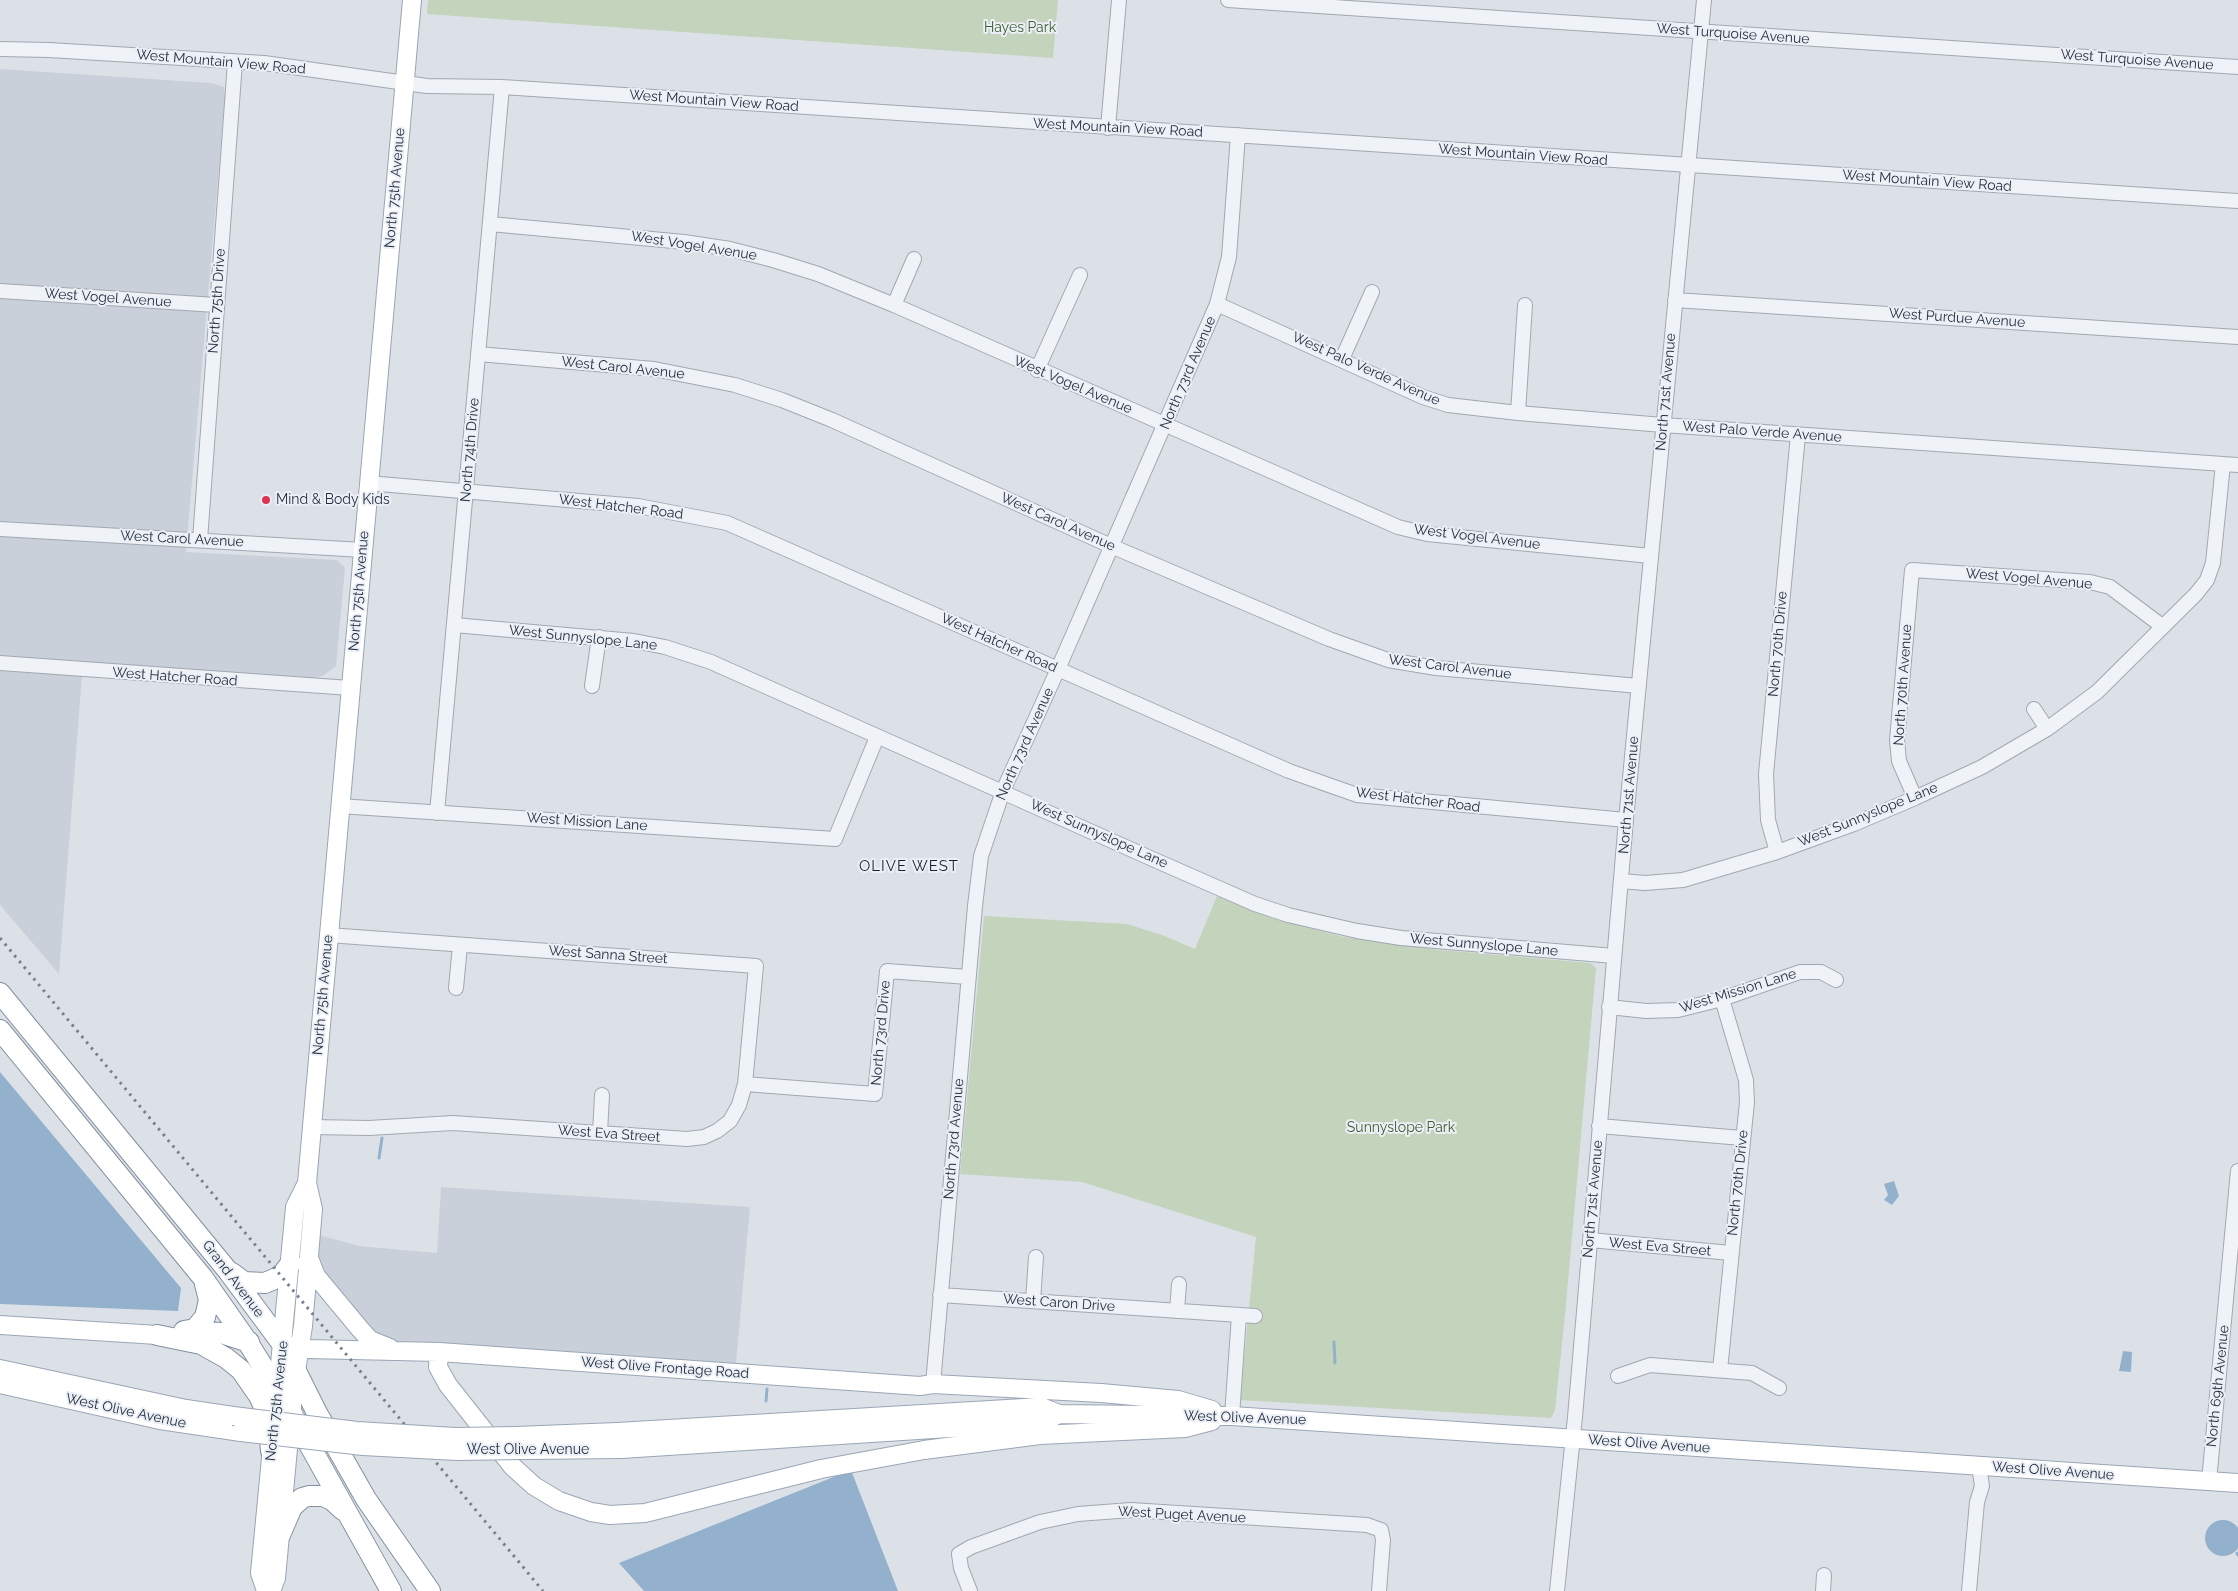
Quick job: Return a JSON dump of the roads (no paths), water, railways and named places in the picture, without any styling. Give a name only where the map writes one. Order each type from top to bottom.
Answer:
[{"type":"highway","name":"Grand Avenue","points":[[0,993],[290,1346],[287,1378],[291,1412],[391,1591]]},
{"type":"highway","name":"Grand Avenue","points":[[0,1030],[203,1278],[247,1341],[287,1378]]},
{"type":"highway","points":[[228,1271],[244,1282],[265,1283],[281,1276],[300,1261]]},
{"type":"highway","points":[[157,1334],[195,1328],[205,1317],[208,1300],[203,1278]]},
{"type":"highway","points":[[234,1324],[260,1337],[290,1346]]},
{"type":"highway","points":[[184,1331],[221,1333],[247,1341]]},
{"type":"highway","points":[[157,1334],[201,1344],[226,1358],[240,1370],[253,1387],[266,1411],[271,1430],[272,1451]]},
{"type":"highway","points":[[287,1378],[318,1413],[366,1499],[430,1591]]},
{"type":"highway","points":[[280,1535],[292,1507],[302,1498],[309,1496],[323,1496],[332,1500],[353,1522]]},
{"type":"main road","name":"North 75th Avenue","points":[[290,1346],[300,1261],[295,1208],[307,1183],[412,0]]},
{"type":"main road","points":[[300,1261],[316,1276],[370,1340],[397,1350]]},
{"type":"main road","points":[[0,1325],[157,1334]]},
{"type":"main road","points":[[290,1346],[380,1352],[397,1350]]},
{"type":"main road","name":"West Olive Frontage Road","points":[[397,1350],[920,1386],[933,1384],[1178,1400],[1232,1416]]},
{"type":"main road","points":[[439,1352],[438,1367],[448,1386],[512,1466],[559,1501],[591,1512],[610,1515],[645,1513],[821,1469],[924,1450],[1040,1435],[1185,1428],[1232,1416]]},
{"type":"main road","name":"West Olive Avenue","points":[[0,1369],[186,1409],[233,1416],[357,1431],[455,1436],[520,1443]]},
{"type":"main road","name":"North 75th Avenue","points":[[266,1591],[260,1573],[272,1451],[287,1378]]},
{"type":"main road","name":"West Olive Avenue","points":[[0,1384],[160,1420],[241,1432],[362,1446],[457,1451],[627,1432],[1041,1407],[1059,1414],[1232,1416],[2238,1484]]},
{"type":"main road","name":"North 75th Avenue","points":[[271,1591],[276,1578],[291,1412]]},
{"type":"street","points":[[1108,128],[1120,0]]},
{"type":"street","name":"West Turquoise Avenue","points":[[1228,0],[2238,67]]},
{"type":"street","name":"North 71st Avenue","points":[[1557,1591],[1590,1240],[1626,820],[1704,0]]},
{"type":"street","name":"West Mountain View Road","points":[[0,49],[49,50],[264,63],[427,86],[502,87],[2238,201]]},
{"type":"street","name":"North 75th Drive","points":[[200,540],[235,62]]},
{"type":"street","name":"North 74th Drive","points":[[437,812],[502,87]]},
{"type":"street","name":"North 73rd Avenue","points":[[933,1384],[968,977],[981,856],[1003,791],[1218,304],[1229,257],[1238,135]]},
{"type":"street","name":"West Vogel Avenue","points":[[490,224],[624,235],[730,249],[818,274],[894,305],[1037,370],[1398,527],[1427,534],[1652,556]]},
{"type":"street","points":[[894,305],[914,259]]},
{"type":"street","points":[[1037,370],[1080,275]]},
{"type":"street","name":"West Vogel Avenue","points":[[0,291],[216,305]]},
{"type":"street","points":[[1342,360],[1372,292]]},
{"type":"street","name":"West Purdue Avenue","points":[[1675,300],[2238,337]]},
{"type":"street","name":"West Palo Verde Avenue","points":[[1218,304],[1423,397],[1448,405],[1663,425],[2238,465]]},
{"type":"street","points":[[1518,413],[1526,305]]},
{"type":"street","name":"West Carol Avenue","points":[[478,354],[654,369],[735,384],[832,420],[1112,546],[1329,638],[1388,660],[1436,668],[1639,686]]},
{"type":"street","name":"North 70th Drive","points":[[1777,852],[1768,820],[1766,774],[1798,435]]},
{"type":"street","name":"West Sunnyslope Lane","points":[[1621,881],[1645,883],[1683,880],[1777,852],[1854,824],[1915,798],[1982,767],[2047,729],[2097,692],[2196,594],[2207,580],[2213,563],[2223,464]]},
{"type":"street","name":"West Hatcher Road","points":[[368,483],[638,506],[727,523],[1289,771],[1357,794],[1626,820]]},
{"type":"street","name":"West Carol Avenue","points":[[0,529],[363,550]]},
{"type":"street","name":"West Vogel Avenue","points":[[1912,570],[2090,582],[2110,587],[2162,626]]},
{"type":"street","name":"North 70th Avenue","points":[[1912,570],[1897,740],[1899,762],[1915,798]]},
{"type":"street","name":"West Sunnyslope Lane","points":[[454,625],[599,638],[665,648],[711,662],[1157,861],[1256,904],[1288,915],[1357,931],[1401,938],[1614,956]]},
{"type":"street","points":[[592,686],[599,638]]},
{"type":"street","name":"West Hatcher Road","points":[[0,663],[350,688]]},
{"type":"street","points":[[2034,708],[2047,729]]},
{"type":"street","name":"West Mission Lane","points":[[339,806],[835,839],[878,737]]},
{"type":"street","name":"West Sanna Street","points":[[328,936],[756,966]]},
{"type":"street","points":[[456,988],[460,945]]},
{"type":"street","name":"West Eva Street","points":[[312,1127],[369,1128],[453,1123],[687,1139],[704,1137],[717,1131],[730,1121],[740,1105],[745,1084],[756,966]]},
{"type":"street","name":"North 73rd Drive","points":[[745,1084],[875,1094],[887,971],[968,977]]},
{"type":"street","name":"West Mission Lane","points":[[1609,1007],[1662,1012],[1678,1010],[1722,999],[1800,972],[1821,972],[1836,980]]},
{"type":"street","name":"North 70th Drive","points":[[1720,1370],[1746,1102],[1746,1080],[1722,999]]},
{"type":"street","points":[[600,1133],[602,1095]]},
{"type":"street","points":[[1599,1126],[1742,1138]]},
{"type":"street","name":"North 69th Avenue","points":[[2209,1481],[2238,1171]]},
{"type":"street","name":"West Eva Street","points":[[1590,1240],[1730,1253]]},
{"type":"street","points":[[1034,1301],[1036,1257]]},
{"type":"street","points":[[1177,1311],[1179,1284]]},
{"type":"street","name":"West Caron Drive","points":[[940,1295],[1255,1316]]},
{"type":"street","points":[[1232,1416],[1239,1315]]},
{"type":"street","points":[[1618,1376],[1650,1364],[1752,1373],[1779,1388]]},
{"type":"street","points":[[1969,1591],[1977,1502],[1974,1486],[1979,1466]]},
{"type":"street","name":"West Puget Avenue","points":[[970,1591],[961,1568],[960,1554],[971,1547],[1040,1522],[1102,1512],[1140,1510],[1367,1526],[1381,1530],[1383,1540],[1379,1591]]},
{"type":"street","points":[[1823,1591],[1824,1575]]},
{"type":"water","points":[[0,1072],[181,1288],[178,1311],[0,1304]]},
{"type":"water","points":[[1894,1181],[1899,1196],[1892,1205],[1884,1200],[1888,1195],[1884,1184]]},
{"type":"water","points":[[2123,1351],[2132,1352],[2131,1372],[2119,1371]]},
{"type":"water","points":[[851,1470],[898,1591],[644,1591],[619,1563]]},
{"type":"water","points":[[2223,1520],[2230,1521],[2236,1525],[2240,1531],[2240,1545],[2236,1551],[2230,1555],[2223,1556],[2216,1555],[2210,1551],[2206,1545],[2205,1538],[2206,1531],[2210,1525],[2216,1521]]},
{"type":"waterway","points":[[379,1158],[382,1138]]},
{"type":"waterway","points":[[1334,1342],[1335,1363]]},
{"type":"waterway","points":[[766,1401],[767,1389]]},
{"type":"railway","points":[[0,938],[543,1591]]},
{"type":"place","name":"Mind & Body Kids","points":[[266,500]]},
{"type":"district","name":"OLIVE WEST","points":[[909,866]]},
{"type":"park label","name":"Hayes Park","points":[[1020,28]]},
{"type":"park label","name":"Sunnyslope Park","points":[[1401,1128]]}]
